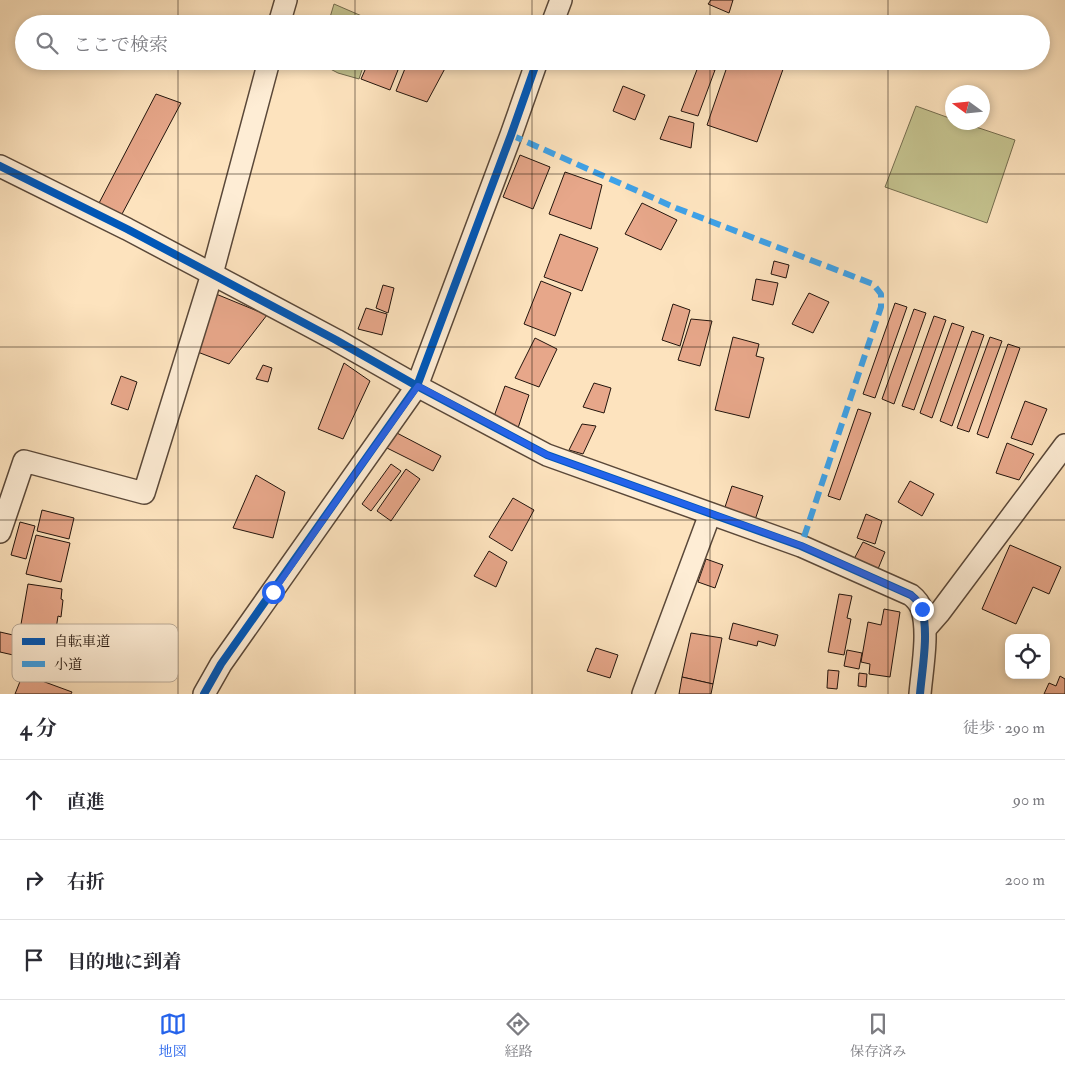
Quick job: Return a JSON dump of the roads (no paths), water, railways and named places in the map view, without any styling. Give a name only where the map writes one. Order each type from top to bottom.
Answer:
[{"type":"street","points":[[282,15],[286,0]]},
{"type":"street","points":[[555,15],[561,0]]},
{"type":"street","points":[[0,532],[24,461],[144,494],[212,274],[267,70]]},
{"type":"street","points":[[204,694],[222,664],[418,386],[534,70]]},
{"type":"street","points":[[0,166],[127,229],[547,455],[802,546],[911,595],[918,601],[922,609],[926,628],[920,694]]},
{"type":"street","points":[[926,628],[1065,445]]},
{"type":"street","points":[[643,694],[710,514]]}]
